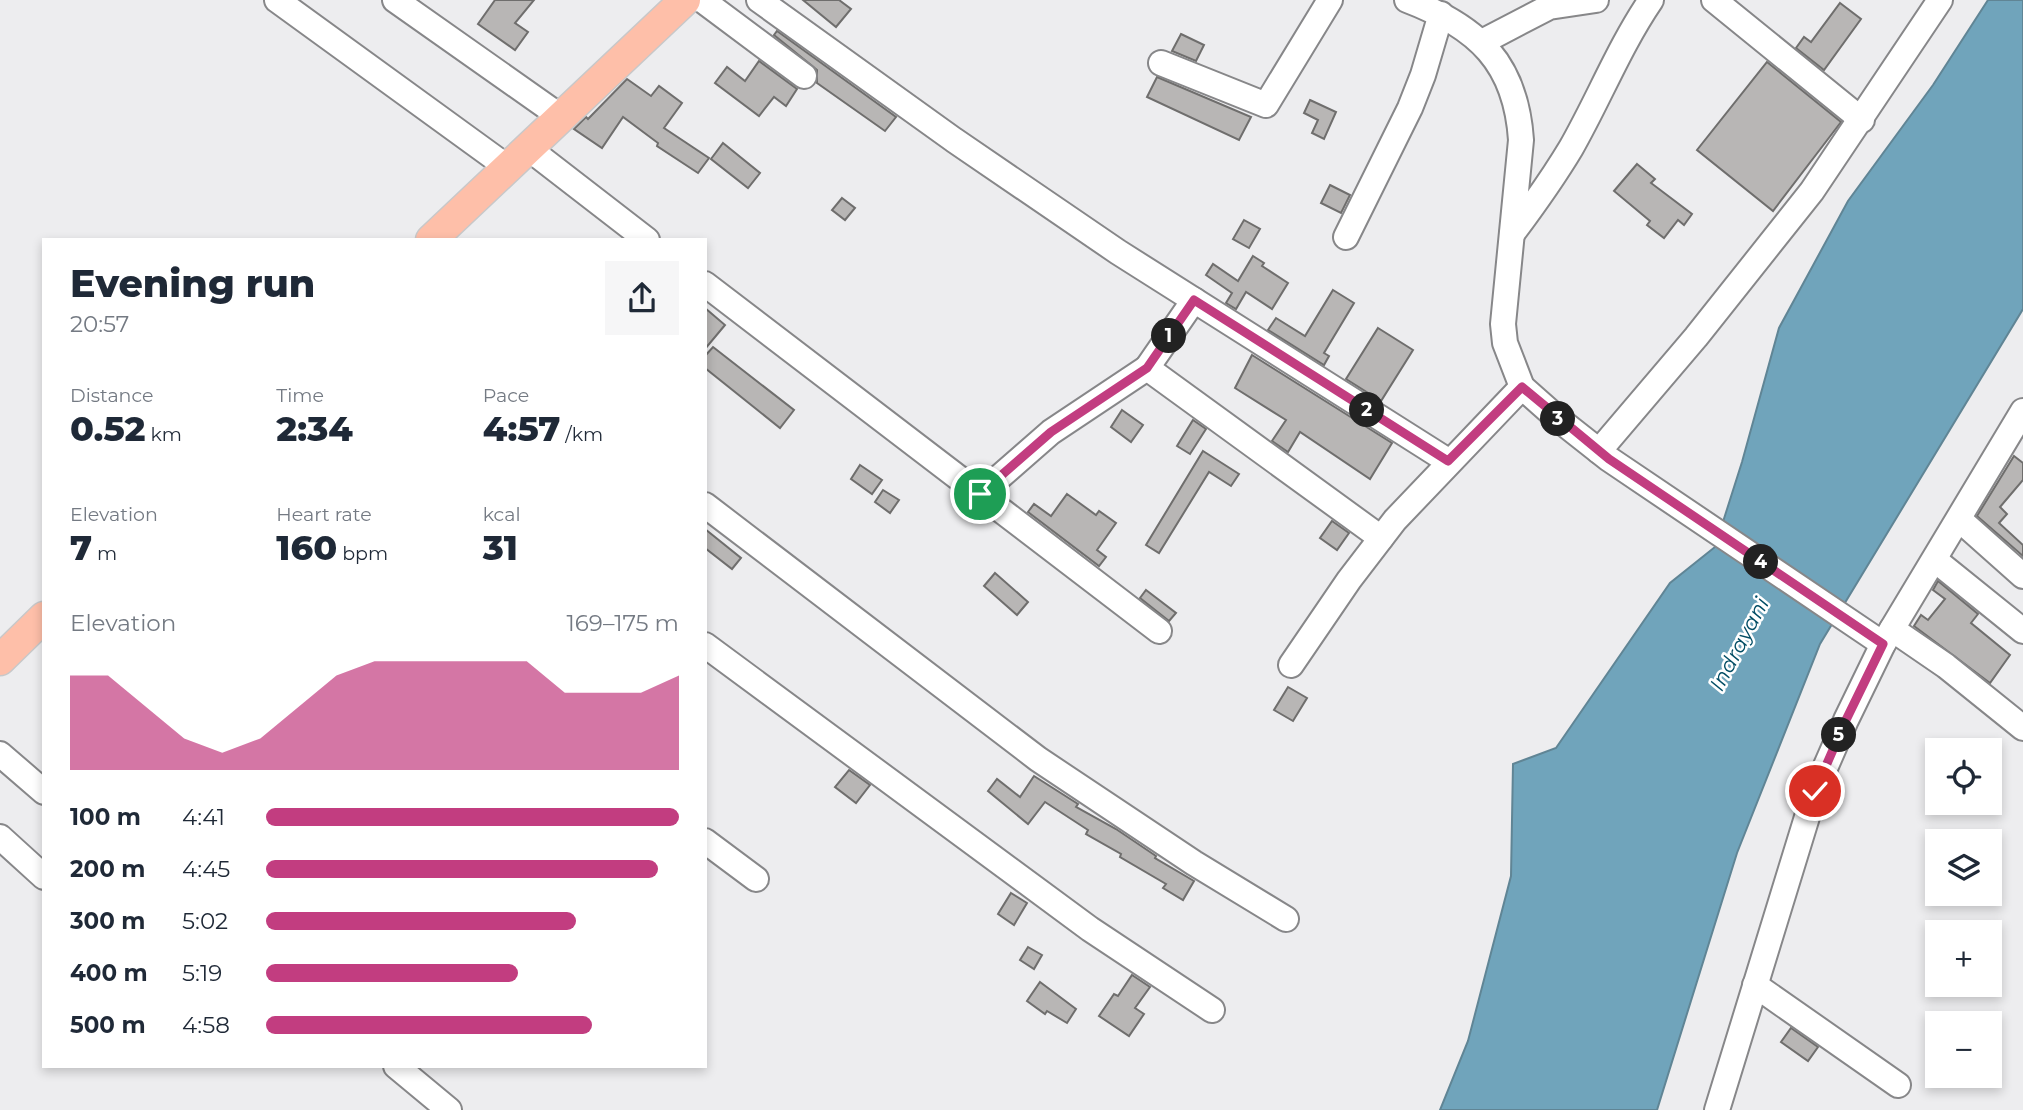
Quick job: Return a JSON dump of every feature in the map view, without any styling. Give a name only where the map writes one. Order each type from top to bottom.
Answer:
[{"type":"main road","points":[[433,238],[685,0]]},
{"type":"main road","points":[[6,645],[42,618]]},
{"type":"street","points":[[277,0],[517,158],[645,238]]},
{"type":"street","points":[[395,0],[561,117]]},
{"type":"street","points":[[702,0],[804,76]]},
{"type":"street","points":[[759,0],[954,140],[1194,300],[1448,461]]},
{"type":"street","points":[[1161,63],[1266,106],[1331,0]]},
{"type":"street","points":[[1407,0],[1441,14],[1482,42],[1510,82],[1520,116],[1521,141],[1503,324],[1505,344],[1522,387],[1604,455],[1880,635],[1946,666],[2023,728]]},
{"type":"street","points":[[1482,42],[1549,7],[1596,0]]},
{"type":"street","points":[[1714,0],[1862,120]]},
{"type":"street","points":[[1604,455],[1779,233],[1862,120],[1940,0]]},
{"type":"street","points":[[1511,235],[1572,146],[1644,2]]},
{"type":"street","points":[[1346,237],[1410,108],[1441,14]]},
{"type":"street","points":[[707,286],[1159,631]]},
{"type":"street","points":[[980,494],[1051,432],[1147,368],[1194,300]]},
{"type":"street","points":[[1147,368],[1381,538]]},
{"type":"street","points":[[1291,664],[1381,538],[1448,461],[1522,387]]},
{"type":"street","points":[[1717,1110],[1815,791],[1880,635],[1935,560],[1960,520],[2014,449],[2023,411]]},
{"type":"street","points":[[707,507],[1038,760],[1194,863],[1286,919]]},
{"type":"street","points":[[1960,520],[2023,576]]},
{"type":"street","points":[[1935,560],[2023,631]]},
{"type":"street","points":[[707,646],[1090,929],[1212,1010]]},
{"type":"street","points":[[0,754],[42,790]]},
{"type":"street","points":[[0,836],[42,875]]},
{"type":"street","points":[[707,842],[756,879]]},
{"type":"street","points":[[1755,985],[1898,1085]]},
{"type":"street","points":[[398,1068],[449,1110]]},
{"type":"water","name":"Indrayani","points":[[1988,0],[2023,0],[2023,309],[1820,644],[1737,853],[1657,1110],[1440,1110],[1468,1041],[1511,876],[1513,764],[1556,748],[1670,583],[1715,547],[1779,328],[1848,201],[1933,85]]},
{"type":"building","points":[[495,0],[534,0],[515,23],[528,32],[515,50],[478,24]]},
{"type":"building","points":[[803,0],[839,0],[851,9],[836,27]]},
{"type":"building","points":[[1840,3],[1861,19],[1824,70],[1796,48],[1804,37],[1811,42]]},
{"type":"building","points":[[777,31],[896,117],[885,131],[817,83],[817,70],[774,35]]},
{"type":"building","points":[[1181,34],[1204,45],[1196,61],[1172,51]]},
{"type":"building","points":[[759,61],[797,89],[786,106],[774,97],[759,116],[715,83],[727,67],[745,81]]},
{"type":"building","points":[[1767,62],[1841,122],[1773,211],[1697,150]]},
{"type":"building","points":[[1157,77],[1251,117],[1239,140],[1147,97]]},
{"type":"building","points":[[627,79],[651,96],[659,86],[682,103],[664,128],[709,158],[698,173],[657,146],[658,143],[623,117],[602,148],[574,129],[586,117],[588,119]]},
{"type":"building","points":[[1310,100],[1336,112],[1324,139],[1312,133],[1318,120],[1304,113]]},
{"type":"building","points":[[723,143],[760,173],[748,188],[711,159]]},
{"type":"building","points":[[1637,164],[1655,179],[1651,183],[1692,214],[1684,225],[1678,220],[1664,238],[1647,225],[1650,221],[1614,191]]},
{"type":"building","points":[[1330,185],[1350,195],[1341,213],[1321,203]]},
{"type":"building","points":[[842,198],[855,208],[845,220],[832,210]]},
{"type":"building","points":[[1244,220],[1260,229],[1249,248],[1233,239]]},
{"type":"building","points":[[1253,256],[1264,263],[1262,266],[1288,283],[1272,309],[1246,292],[1236,309],[1226,303],[1232,293],[1206,275],[1213,264],[1238,281]]},
{"type":"building","points":[[1333,290],[1354,303],[1324,353],[1329,356],[1324,365],[1268,330],[1276,318],[1305,336]]},
{"type":"building","points":[[707,310],[725,325],[707,347]]},
{"type":"building","points":[[1378,328],[1413,350],[1381,401],[1346,379]]},
{"type":"building","points":[[713,347],[794,410],[780,428],[707,370],[707,354]]},
{"type":"building","points":[[1252,355],[1392,443],[1370,479],[1300,432],[1288,452],[1272,441],[1286,420],[1235,388]]},
{"type":"building","points":[[1122,410],[1143,425],[1131,442],[1111,427]]},
{"type":"building","points":[[1193,420],[1206,429],[1190,454],[1177,446]]},
{"type":"building","points":[[1203,451],[1239,474],[1231,486],[1209,472],[1159,553],[1146,545]]},
{"type":"building","points":[[2014,456],[2023,463],[2023,480],[2000,507],[2007,514],[1999,523],[2023,545],[2023,556],[1977,516]]},
{"type":"building","points":[[860,465],[882,480],[872,494],[851,479]]},
{"type":"building","points":[[883,490],[899,500],[890,513],[875,502]]},
{"type":"building","points":[[1067,494],[1096,515],[1099,511],[1116,523],[1097,550],[1106,557],[1099,566],[1028,512],[1034,504],[1051,516]]},
{"type":"building","points":[[1332,521],[1349,533],[1337,550],[1320,538]]},
{"type":"building","points":[[707,531],[741,558],[732,569],[707,550]]},
{"type":"building","points":[[995,573],[1028,602],[1017,615],[984,586]]},
{"type":"building","points":[[1938,581],[1978,614],[1971,623],[2010,655],[1990,683],[1914,626],[1921,615],[1928,620],[1945,599],[1933,590]]},
{"type":"building","points":[[1146,590],[1176,613],[1169,621],[1140,598]]},
{"type":"building","points":[[1288,687],[1307,698],[1293,721],[1274,710]]},
{"type":"building","points":[[849,770],[870,785],[856,803],[835,787]]},
{"type":"building","points":[[1034,776],[1078,804],[1076,807],[1116,829],[1156,856],[1155,858],[1194,881],[1183,900],[1163,888],[1166,884],[1086,834],[1088,830],[1045,802],[1028,824],[988,791],[997,779],[1020,797]]},
{"type":"building","points":[[1011,893],[1027,903],[1014,925],[998,914]]},
{"type":"building","points":[[1028,947],[1042,955],[1034,969],[1020,960]]},
{"type":"building","points":[[1132,975],[1150,987],[1135,1008],[1144,1014],[1129,1036],[1099,1016],[1114,994],[1118,996]]},
{"type":"building","points":[[1040,982],[1076,1009],[1067,1023],[1047,1011],[1045,1014],[1027,1001]]},
{"type":"building","points":[[1791,1028],[1818,1047],[1808,1061],[1781,1042]]},
{"type":"route","points":[[980,494],[1051,432],[1147,368],[1194,300],[1448,461],[1522,387],[1609,459],[1883,644],[1815,791]]}]
